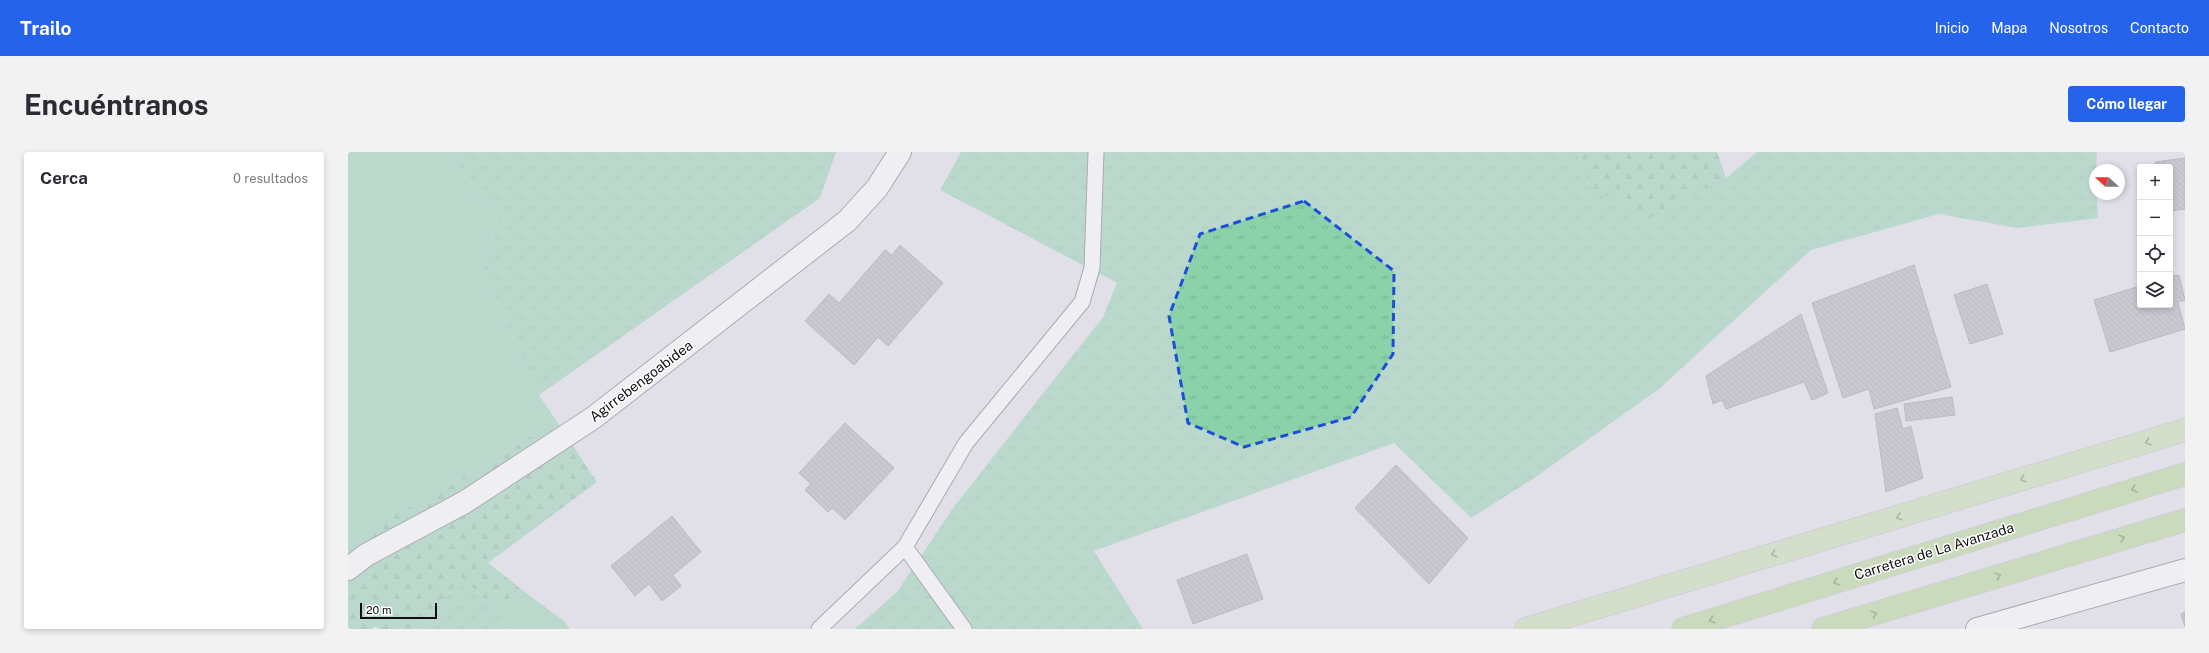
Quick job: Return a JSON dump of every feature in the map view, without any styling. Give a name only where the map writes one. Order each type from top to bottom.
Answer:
[{"type":"highway","name":"Carretera de La Avanzada","points":[[1683,629],[2185,474]]},
{"type":"highway","points":[[1823,629],[2185,520]]},
{"type":"main road","points":[[1526,629],[2185,430]]},
{"type":"street","name":"Agirrebengoabidea","points":[[348,569],[366,555],[464,502],[593,418],[847,221],[877,188],[900,152]]},
{"type":"street","points":[[1978,629],[2185,570]]},
{"type":"lane","points":[[819,629],[905,547],[966,443],[1082,302],[1092,268],[1096,152]]},
{"type":"lane","points":[[905,547],[964,629]]},
{"type":"highlighted area","points":[[1304,201],[1394,271],[1393,354],[1351,417],[1244,447],[1188,423],[1169,316],[1200,234]]},
{"type":"green space","points":[[348,152],[457,152],[461,170],[498,217],[482,270],[539,395],[556,420],[416,505],[382,516],[348,545]]},
{"type":"green space","points":[[457,152],[836,152],[820,198],[539,395],[482,270],[498,217],[461,170]]},
{"type":"green space","points":[[961,152],[1577,152],[1589,186],[1726,178],[1757,152],[2097,152],[2096,164],[2089,164],[2089,200],[2097,200],[2098,218],[2017,228],[1939,214],[1811,250],[1660,388],[1536,477],[1471,518],[1394,443],[1094,551],[1143,629],[855,629],[897,592],[953,508],[1103,317],[1117,283],[940,190]]},
{"type":"green space","points":[[1577,152],[1717,152],[1726,178],[1647,219],[1589,186]]},
{"type":"green space","points":[[556,420],[597,482],[488,563],[525,592],[511,604],[488,601],[461,577],[420,629],[380,629],[375,626],[372,629],[348,629],[348,545],[382,516],[416,505]]},
{"type":"green space","points":[[461,577],[488,601],[508,629],[420,629]]},
{"type":"green space","points":[[525,592],[564,621],[570,629],[508,629],[488,601],[511,604]]},
{"type":"building","points":[[2185,158],[2185,209],[2173,211],[2173,164],[2155,164],[2155,162]]},
{"type":"building","points":[[900,245],[943,283],[888,346],[878,337],[854,365],[805,321],[829,294],[839,303],[885,250],[892,255]]},
{"type":"building","points":[[1914,265],[1951,387],[1874,409],[1869,389],[1843,398],[1812,303]]},
{"type":"building","points":[[2179,275],[2185,300],[2178,302],[2185,329],[2110,352],[2094,300],[2137,287],[2137,308],[2173,308],[2173,276]]},
{"type":"building","points":[[1987,284],[2003,334],[1970,344],[1954,295]]},
{"type":"building","points":[[1801,314],[1828,393],[1812,400],[1804,382],[1726,409],[1722,400],[1713,404],[1706,376]]},
{"type":"building","points":[[1952,397],[1955,415],[1906,421],[1904,404]]},
{"type":"building","points":[[1897,408],[1903,429],[1911,426],[1923,478],[1886,492],[1875,414]]},
{"type":"building","points":[[845,423],[894,468],[845,520],[832,508],[828,512],[805,490],[811,484],[799,473]]},
{"type":"building","points":[[1396,465],[1468,538],[1429,584],[1355,508]]},
{"type":"building","points":[[672,516],[701,552],[673,575],[681,586],[662,601],[649,584],[635,596],[611,566]]},
{"type":"building","points":[[1247,554],[1263,599],[1193,624],[1177,580]]},
{"type":"building","points":[[2185,612],[2185,627],[2181,614]]}]
